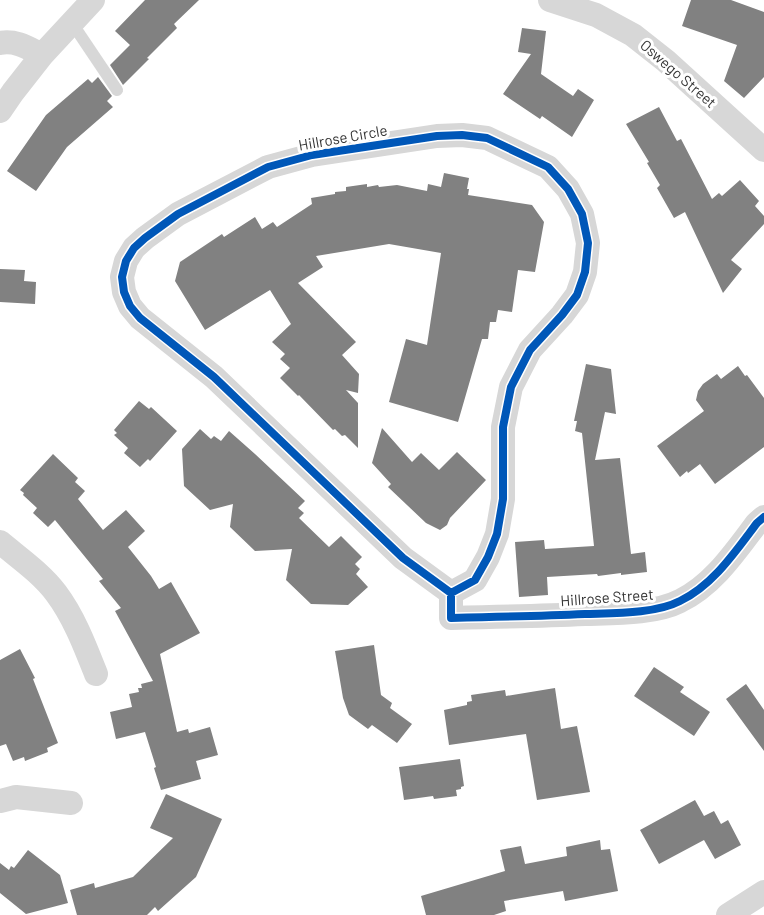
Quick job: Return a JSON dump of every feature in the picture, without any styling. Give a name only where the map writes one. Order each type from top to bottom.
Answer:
[{"type":"street","points":[[0,111],[42,56],[93,0]]},
{"type":"street","name":"Oswego Street","points":[[550,0],[596,15],[633,35],[666,61],[764,150]]},
{"type":"street","points":[[0,43],[19,44],[42,56]]},
{"type":"street","name":"Hillrose Circle","points":[[462,135],[488,138],[548,167],[568,189],[582,214],[588,243],[585,272],[577,296],[530,350],[511,387],[503,427],[503,499],[497,534],[488,557],[475,580],[451,593],[403,558],[214,377],[140,318],[130,306],[124,292],[122,277],[126,261],[134,248],[145,238],[178,214],[268,167],[312,155],[436,136],[462,135]]},
{"type":"street","name":"Hillrose Street","points":[[451,593],[452,618],[617,613],[661,609],[681,601],[702,586],[724,566],[764,517]]},
{"type":"street","points":[[0,542],[33,569],[56,593],[77,626],[96,674]]},
{"type":"street","points":[[0,801],[16,797],[71,803]]},
{"type":"street","points":[[728,915],[764,892]]},
{"type":"lane","points":[[72,23],[117,90]]},
{"type":"building","points":[[145,0],[199,0],[174,24],[177,28],[123,85],[110,65],[130,45],[115,31]]},
{"type":"building","points":[[691,0],[731,0],[764,12],[764,77],[744,98],[724,81],[737,45],[682,26]]},
{"type":"building","points":[[522,28],[546,31],[541,74],[573,96],[578,89],[594,100],[572,137],[542,116],[540,119],[503,94],[531,54],[518,52]]},
{"type":"building","points":[[98,77],[112,96],[107,101],[113,107],[67,147],[36,191],[7,171],[46,115],[88,79],[92,83]]},
{"type":"building","points":[[659,107],[677,141],[681,139],[712,199],[719,193],[722,196],[740,180],[759,201],[755,206],[764,216],[764,224],[731,260],[742,269],[723,293],[685,212],[674,218],[657,188],[660,185],[647,163],[649,162],[626,124]]},
{"type":"building","points":[[444,173],[469,178],[468,195],[532,205],[544,222],[535,272],[518,270],[512,312],[498,310],[496,322],[490,322],[488,339],[482,339],[458,422],[389,402],[406,339],[427,345],[441,253],[389,244],[316,256],[323,267],[298,283],[356,342],[342,355],[359,374],[358,393],[346,390],[358,403],[358,448],[345,435],[342,436],[335,429],[333,430],[280,378],[290,368],[280,359],[285,354],[272,342],[291,324],[270,290],[205,330],[175,281],[180,262],[222,234],[224,237],[255,217],[262,229],[273,222],[277,227],[312,204],[311,198],[346,191],[346,187],[367,184],[367,187],[397,185],[427,191],[428,184],[441,187]]},
{"type":"building","points":[[0,269],[25,270],[24,281],[36,282],[35,304],[0,302]]},
{"type":"building","points":[[586,364],[611,369],[616,414],[605,412],[595,460],[620,458],[631,554],[645,552],[647,572],[547,577],[548,595],[519,597],[515,542],[544,540],[545,549],[594,546],[582,433],[575,431],[577,421],[574,421]]},
{"type":"building","points":[[738,366],[764,398],[764,447],[715,484],[700,464],[680,477],[657,446],[704,411],[696,400],[703,384],[717,374],[721,379]]},
{"type":"building","points":[[139,401],[149,409],[151,407],[177,431],[150,461],[148,459],[140,467],[124,453],[128,448],[114,435],[117,433],[114,430]]},
{"type":"building","points":[[382,428],[412,462],[421,453],[439,470],[457,452],[486,480],[440,530],[426,523],[388,487],[391,484],[372,463]]},
{"type":"building","points":[[200,429],[211,439],[214,436],[221,441],[229,431],[305,501],[298,508],[304,513],[299,518],[329,547],[341,536],[362,557],[355,564],[360,569],[356,574],[368,587],[348,605],[311,604],[286,580],[292,549],[255,551],[230,527],[233,504],[210,510],[184,486],[182,449]]},
{"type":"building","points":[[53,454],[78,478],[75,482],[85,491],[78,499],[103,530],[126,510],[145,531],[128,547],[159,589],[171,582],[200,633],[160,654],[177,732],[188,729],[189,733],[210,727],[218,755],[196,761],[201,779],[161,790],[145,732],[116,739],[110,712],[132,707],[129,694],[139,692],[138,688],[142,688],[141,684],[153,681],[115,611],[121,608],[99,581],[103,579],[55,520],[48,527],[33,513],[37,508],[20,490]]},
{"type":"building","points":[[374,645],[381,695],[392,703],[390,708],[412,724],[397,743],[372,725],[368,729],[349,715],[343,698],[335,651]]},
{"type":"building","points":[[20,649],[35,678],[33,679],[58,743],[47,748],[48,752],[25,761],[24,757],[13,761],[6,744],[0,746],[0,660]]},
{"type":"building","points":[[654,667],[684,687],[680,692],[710,712],[694,736],[634,696]]},
{"type":"building","points":[[746,684],[764,710],[764,751],[726,699]]},
{"type":"building","points":[[555,688],[561,729],[577,726],[590,792],[537,800],[526,734],[449,745],[444,710],[467,705],[467,702],[472,701],[471,695],[505,690],[506,696]]},
{"type":"building","points":[[460,759],[464,786],[456,790],[457,796],[434,799],[433,796],[404,800],[399,767]]},
{"type":"building","points":[[166,794],[222,819],[196,877],[158,911],[155,907],[147,915],[77,915],[70,890],[94,883],[95,888],[133,877],[173,838],[150,828]]},
{"type":"building","points":[[695,800],[704,816],[714,811],[721,824],[728,820],[741,845],[715,859],[704,840],[659,864],[640,830]]},
{"type":"building","points":[[600,840],[601,850],[610,849],[618,891],[565,901],[563,891],[504,901],[506,911],[494,915],[426,915],[421,896],[505,871],[500,850],[521,846],[525,864],[567,856],[566,847]]},
{"type":"building","points":[[28,850],[60,875],[68,903],[26,914],[0,893],[0,863],[9,870],[11,866],[14,868]]},
{"type":"cycle path","points":[[451,593],[475,580],[488,557],[497,534],[503,499],[503,427],[511,387],[530,350],[577,295],[585,272],[588,243],[582,214],[568,189],[548,167],[487,138],[462,135],[437,136],[312,155],[268,167],[178,214],[145,238],[134,248],[126,261],[122,277],[124,292],[130,306],[140,318],[214,377],[403,558],[451,593],[451,618],[621,613],[646,611],[670,605],[692,594],[713,577],[764,517]]}]
